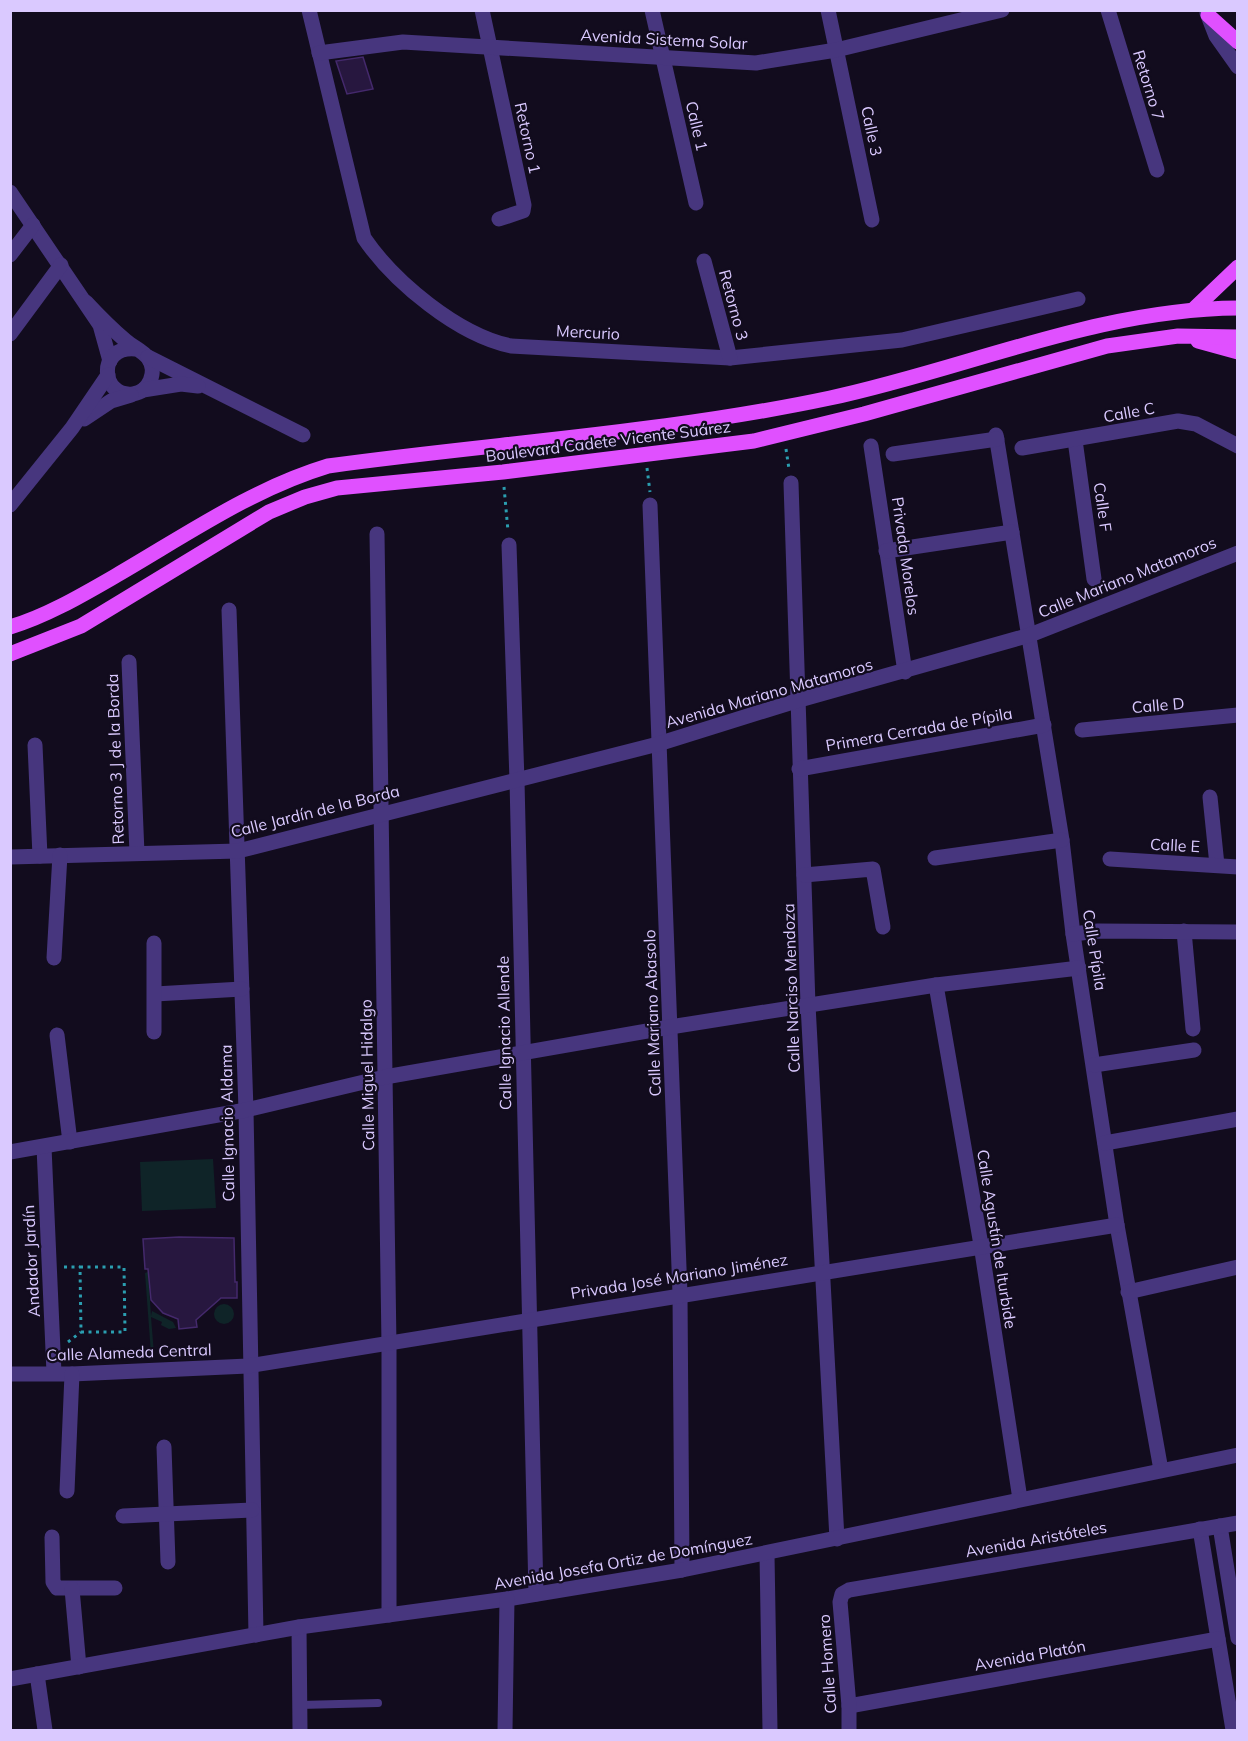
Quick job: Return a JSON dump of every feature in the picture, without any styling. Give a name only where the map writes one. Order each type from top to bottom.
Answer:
[{"type":"main road","points":[[1207,13],[1238,42]]},
{"type":"main road","points":[[1195,308],[1238,267]]},
{"type":"main road","name":"Boulevard Cadete Vicente Suárez","points":[[10,627],[91,590],[256,493],[291,477],[328,466],[759,413],[835,397],[1114,321],[1195,308],[1238,308]]},
{"type":"main road","points":[[1178,336],[1238,351]]},
{"type":"main road","name":"Boulevard Cadete Vicente Suárez","points":[[10,654],[81,626],[269,512],[305,497],[349,487],[726,446],[784,435],[1107,346],[1178,336],[1238,337]]},
{"type":"street","name":"Mercurio","points":[[309,10],[364,238],[373,251],[430,306],[494,342],[510,346],[730,358],[902,340],[1078,299]]},
{"type":"street","name":"Retorno 1","points":[[482,10],[524,205],[523,211],[518,214],[499,219]]},
{"type":"street","name":"Calle 1","points":[[652,10],[696,202]]},
{"type":"street","name":"Calle 3","points":[[828,10],[872,220]]},
{"type":"street","name":"Retorno 7","points":[[1108,10],[1156,170]]},
{"type":"street","name":"Avenida Sistema Solar","points":[[319,53],[403,42],[756,63],[836,50],[1000,11]]},
{"type":"street","points":[[1207,13],[1216,36],[1238,67]]},
{"type":"street","points":[[10,192],[86,302],[103,334],[115,388],[137,392]]},
{"type":"street","points":[[10,255],[33,225]]},
{"type":"street","name":"Retorno 3","points":[[704,261],[730,358]]},
{"type":"street","points":[[10,334],[61,266]]},
{"type":"street","points":[[86,302],[151,364],[152,378],[137,392]]},
{"type":"street","points":[[10,505],[72,428],[120,351],[142,353],[303,435]]},
{"type":"street","points":[[72,428],[104,405],[137,392],[181,384],[207,387]]},
{"type":"street","name":"Calle C","points":[[1022,448],[1188,421],[1238,446]]},
{"type":"street","name":"Calle Pípila","points":[[893,454],[997,437],[1062,840],[1073,934],[1117,1225],[1161,1470]]},
{"type":"street","name":"Calle F","points":[[1075,440],[1094,579]]},
{"type":"street","name":"Privada Morelos","points":[[871,446],[905,672]]},
{"type":"street","name":"Calle Narciso Mendoza","points":[[791,483],[796,701],[808,1005],[837,1539]]},
{"type":"street","name":"Calle Mariano Abasolo","points":[[650,506],[680,1294],[682,1570]]},
{"type":"street","points":[[886,551],[1012,532]]},
{"type":"street","name":"Calle Miguel Hidalgo","points":[[378,534],[386,1077],[389,1615]]},
{"type":"street","name":"Calle Ignacio Allende","points":[[509,545],[517,781],[536,1594]]},
{"type":"street","name":"Calle Mariano Matamoros","points":[[1030,635],[1238,553]]},
{"type":"street","name":"Calle Ignacio Aldama","points":[[229,610],[246,1110],[248,1366],[256,1635]]},
{"type":"street","name":"Avenida Mariano Matamoros","points":[[517,781],[658,744],[796,701],[1030,635]]},
{"type":"street","name":"Retorno 3 J de la Borda","points":[[129,662],[137,854]]},
{"type":"street","name":"Calle D","points":[[1082,730],[1238,715]]},
{"type":"street","name":"Primera Cerrada de Pípila","points":[[799,769],[1044,725]]},
{"type":"street","points":[[35,745],[40,856]]},
{"type":"street","name":"Calle Jardín de la Borda","points":[[10,857],[238,851],[382,812],[517,781]]},
{"type":"street","points":[[1210,797],[1217,865]]},
{"type":"street","points":[[935,858],[1062,840]]},
{"type":"street","points":[[54,958],[60,855]]},
{"type":"street","name":"Calle E","points":[[1110,859],[1238,867]]},
{"type":"street","points":[[804,875],[873,869],[883,927]]},
{"type":"street","points":[[1184,931],[1192,1029]]},
{"type":"street","points":[[1073,934],[1238,932]]},
{"type":"street","points":[[154,943],[154,1032]]},
{"type":"street","points":[[10,1152],[246,1110],[386,1077],[670,1027],[936,986],[1079,968]]},
{"type":"street","name":"Calle Agustín de Iturbide","points":[[936,986],[981,1245],[1020,1499]]},
{"type":"street","points":[[155,994],[242,989]]},
{"type":"street","points":[[57,1035],[70,1142]]},
{"type":"street","points":[[1094,1065],[1194,1050]]},
{"type":"street","points":[[1105,1143],[1238,1119]]},
{"type":"street","name":"Andador Jardín","points":[[44,1147],[54,1373]]},
{"type":"street","name":"Privada José Mariano Jiménez","points":[[248,1366],[388,1345],[528,1319],[981,1245],[1117,1225]]},
{"type":"street","points":[[1128,1292],[1238,1267]]},
{"type":"street","name":"Calle Alameda Central","points":[[10,1374],[72,1374],[248,1366]]},
{"type":"street","points":[[67,1491],[72,1374]]},
{"type":"street","points":[[164,1447],[168,1562]]},
{"type":"street","name":"Avenida Josefa Ortiz de Domínguez","points":[[10,1679],[299,1627],[507,1599],[767,1555],[1020,1499],[1238,1455]]},
{"type":"street","points":[[123,1516],[252,1510]]},
{"type":"street","name":"Avenida Aristóteles","points":[[842,1594],[849,1590],[1238,1523]]},
{"type":"street","points":[[1220,1526],[1237,1636]]},
{"type":"street","points":[[1200,1529],[1218,1639],[1233,1700],[1233,1731]]},
{"type":"street","points":[[52,1537],[54,1586],[60,1589],[114,1588]]},
{"type":"street","points":[[767,1555],[770,1731]]},
{"type":"street","points":[[72,1589],[79,1667]]},
{"type":"street","name":"Calle Homero","points":[[842,1594],[840,1602],[849,1731]]},
{"type":"street","points":[[505,1731],[507,1599]]},
{"type":"street","points":[[299,1627],[300,1731]]},
{"type":"street","name":"Avenida Platón","points":[[849,1706],[1218,1639]]},
{"type":"street","points":[[37,1674],[45,1731]]},
{"type":"lane","points":[[300,1706],[378,1703]]},
{"type":"path","points":[[784,435],[791,483]]},
{"type":"path","points":[[646,454],[650,506]]},
{"type":"path","points":[[503,472],[509,545]]},
{"type":"path","points":[[80,1267],[124,1267],[125,1332],[81,1332],[80,1267]]},
{"type":"green space","points":[[213,1159],[216,1208],[142,1211],[140,1162]]},
{"type":"green space","points":[[148,1272],[151,1316],[152,1311],[173,1322],[176,1328],[169,1329],[161,1325],[162,1322],[151,1317],[154,1354],[151,1354],[145,1273]]},
{"type":"green space","points":[[224,1304],[231,1307],[234,1314],[231,1321],[224,1324],[217,1321],[214,1314],[217,1307]]},
{"type":"building","points":[[363,57],[373,89],[347,94],[336,61]]},
{"type":"building","points":[[234,1238],[237,1298],[221,1298],[196,1320],[197,1327],[179,1329],[178,1319],[163,1313],[151,1300],[148,1269],[145,1269],[143,1239]]}]
